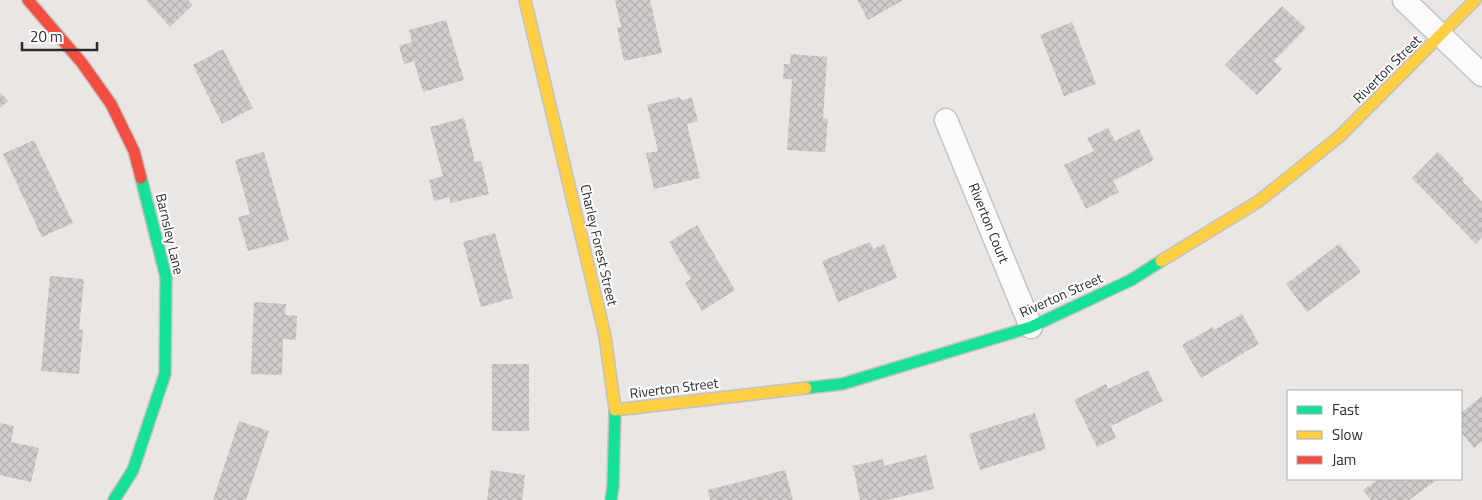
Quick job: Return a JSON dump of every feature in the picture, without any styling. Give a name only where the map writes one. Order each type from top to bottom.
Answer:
[{"type":"street","name":"Barnsley Lane","points":[[28,0],[82,63],[115,111],[134,151],[166,277],[165,374],[133,470],[114,500]]},
{"type":"street","name":"Charley Forest Street","points":[[525,0],[605,336],[615,410],[611,500]]},
{"type":"street","points":[[1404,0],[1482,75]]},
{"type":"street","points":[[1441,36],[1475,0]]},
{"type":"street","name":"Riverton Street","points":[[615,410],[842,384],[1031,327],[1131,280],[1259,201],[1340,136],[1441,36]]},
{"type":"street","name":"Riverton Court","points":[[946,120],[1031,327]]},
{"type":"building","points":[[146,0],[188,0],[193,5],[170,27]]},
{"type":"building","points":[[615,0],[650,0],[662,53],[624,61],[617,28],[621,27]]},
{"type":"building","points":[[857,0],[903,0],[868,20]]},
{"type":"building","points":[[1282,6],[1306,28],[1274,61],[1282,69],[1257,95],[1225,65]]},
{"type":"building","points":[[446,20],[464,80],[423,92],[414,61],[404,64],[399,46],[412,42],[409,30]]},
{"type":"building","points":[[1072,22],[1096,84],[1064,96],[1040,35]]},
{"type":"building","points":[[223,49],[253,108],[222,124],[193,65]]},
{"type":"building","points":[[791,54],[827,57],[823,118],[828,119],[825,152],[787,150],[792,79],[783,79],[784,64],[790,64]]},
{"type":"building","points":[[0,92],[8,101],[0,108]]},
{"type":"building","points":[[680,97],[681,100],[692,98],[698,121],[687,124],[700,178],[654,189],[646,153],[658,151],[647,105]]},
{"type":"building","points":[[464,118],[475,162],[481,161],[489,194],[451,203],[449,197],[434,201],[429,180],[443,176],[430,127]]},
{"type":"building","points":[[1108,128],[1115,141],[1139,129],[1154,160],[1113,181],[1119,192],[1086,209],[1064,165],[1094,151],[1087,138]]},
{"type":"building","points":[[34,140],[73,223],[42,237],[3,154]]},
{"type":"building","points":[[264,152],[289,240],[248,251],[238,217],[250,214],[235,160]]},
{"type":"building","points":[[1438,152],[1464,179],[1462,181],[1482,202],[1482,237],[1476,244],[1412,178]]},
{"type":"building","points":[[697,225],[735,290],[702,311],[685,283],[691,279],[669,242]]},
{"type":"building","points":[[495,233],[513,298],[481,307],[463,242]]},
{"type":"building","points":[[870,242],[873,249],[884,244],[897,278],[838,302],[822,261]]},
{"type":"building","points":[[1339,244],[1361,272],[1307,312],[1286,284]]},
{"type":"building","points":[[50,276],[84,279],[79,330],[83,330],[79,374],[41,371]]},
{"type":"building","points":[[254,302],[286,304],[285,315],[297,316],[296,340],[283,339],[282,375],[251,374]]},
{"type":"building","points":[[1242,314],[1259,344],[1201,378],[1182,345],[1213,327],[1214,330]]},
{"type":"building","points":[[492,364],[529,364],[529,431],[492,431]]},
{"type":"building","points":[[1148,370],[1163,401],[1111,426],[1116,438],[1097,447],[1074,400],[1106,384],[1108,389]]},
{"type":"building","points":[[1482,396],[1482,441],[1474,448],[1462,433],[1462,412]]},
{"type":"building","points":[[1035,413],[1046,449],[980,470],[969,434]]},
{"type":"building","points":[[239,421],[269,431],[246,500],[213,500]]},
{"type":"building","points":[[0,423],[14,426],[11,442],[39,448],[31,482],[0,475]]},
{"type":"building","points":[[926,455],[934,489],[886,500],[860,500],[853,466],[883,459],[884,466]]},
{"type":"building","points":[[491,470],[525,475],[522,500],[487,500]]},
{"type":"building","points":[[785,470],[793,500],[710,500],[708,490]]},
{"type":"building","points":[[1378,480],[1437,480],[1409,500],[1371,500],[1363,490]]},
{"type":"traffic: fast","points":[[114,500],[133,470],[165,374],[166,277],[141,178]]},
{"type":"traffic: fast","points":[[806,388],[842,384],[1031,327],[1131,280],[1161,261]]},
{"type":"traffic: fast","points":[[611,500],[615,409]]},
{"type":"traffic: slow","points":[[525,0],[605,336],[615,409]]},
{"type":"traffic: slow","points":[[1161,261],[1259,201],[1340,136],[1475,0]]},
{"type":"traffic: slow","points":[[615,410],[806,388]]},
{"type":"traffic: jam","points":[[28,0],[82,63],[111,104],[134,151],[141,178]]}]
